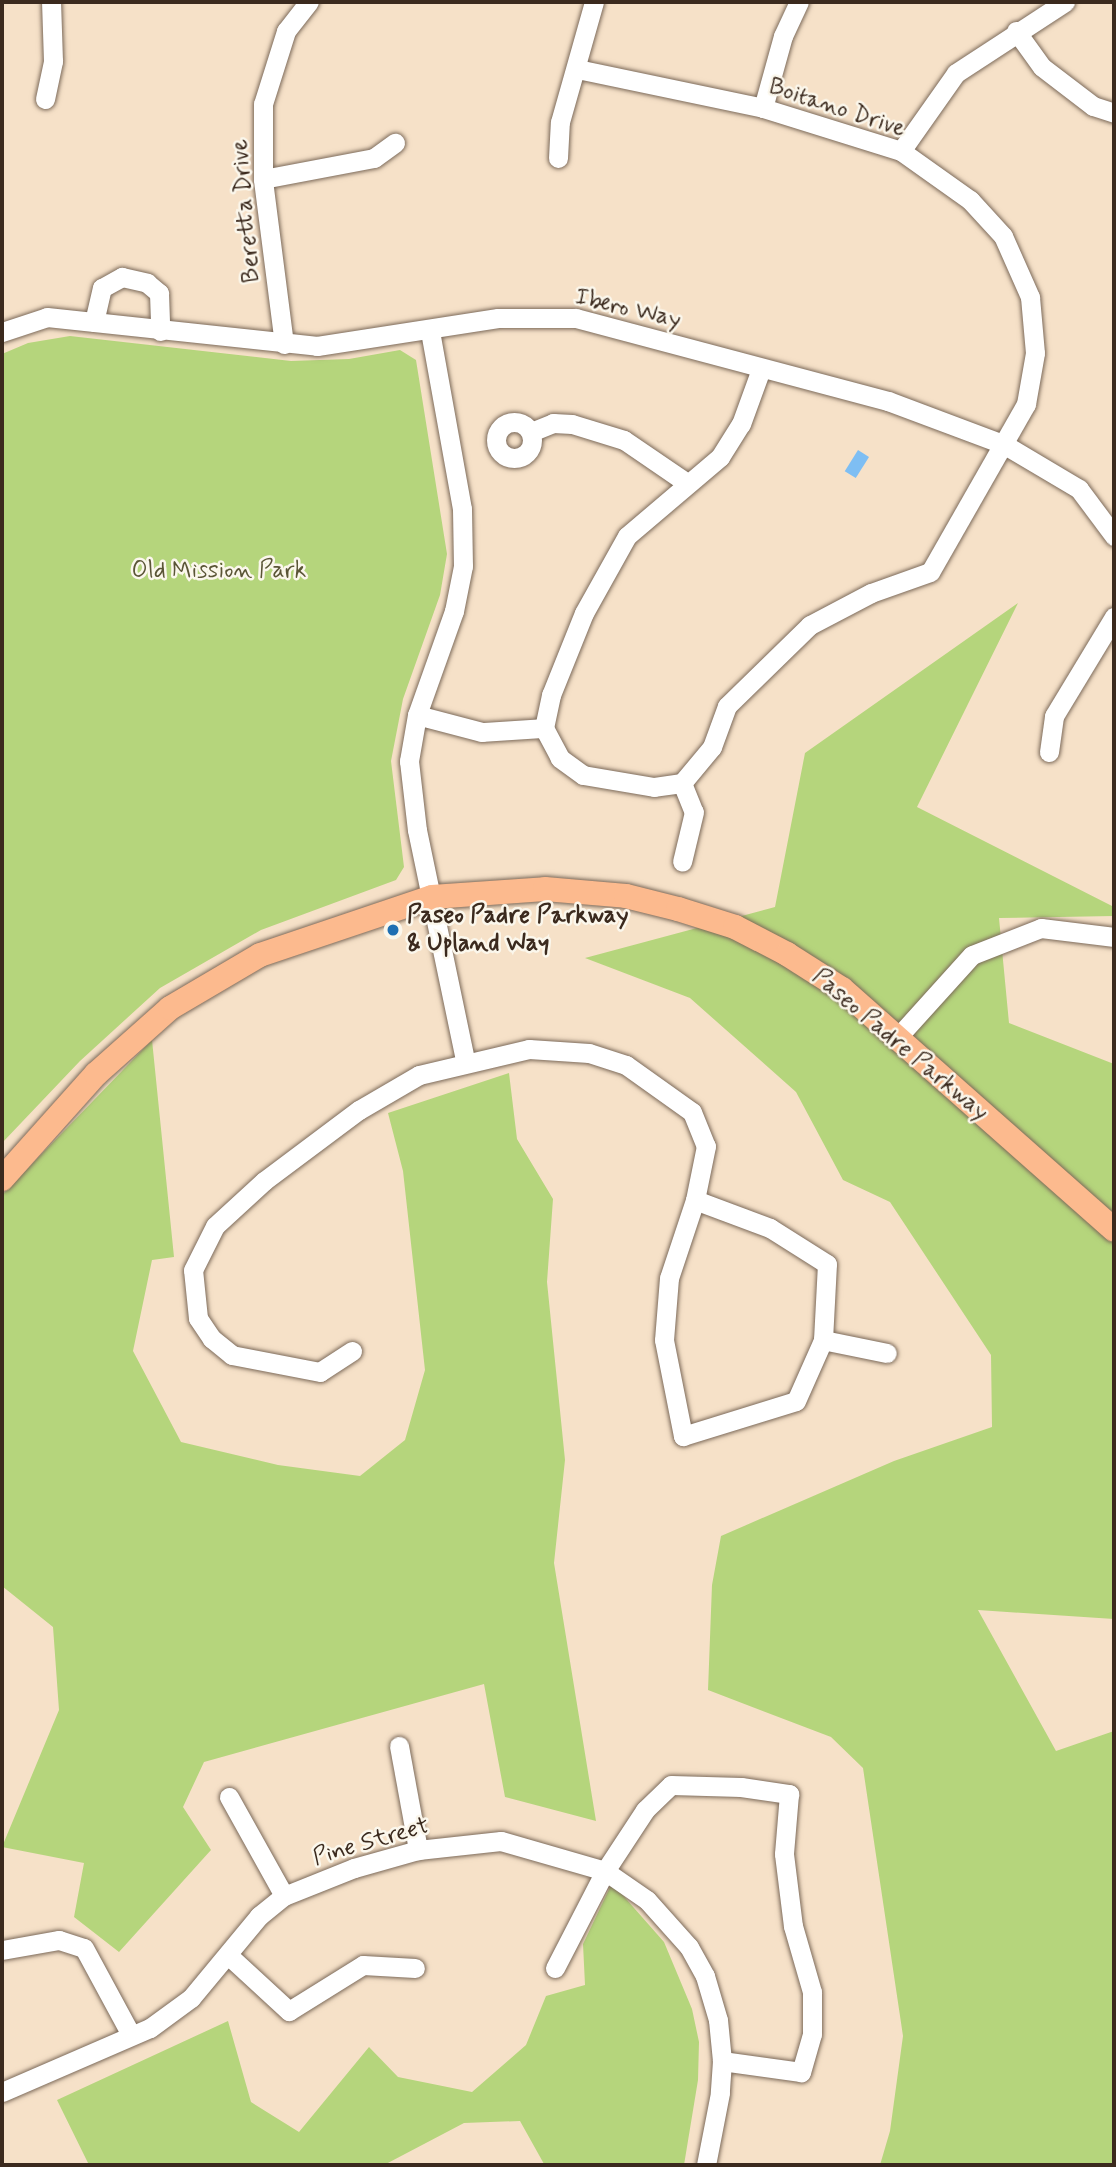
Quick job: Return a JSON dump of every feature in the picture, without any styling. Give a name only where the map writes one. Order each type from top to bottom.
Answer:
[{"type":"main road","name":"Paseo Padre Parkway","points":[[2,1179],[96,1074],[170,1008],[260,955],[432,897],[545,889],[626,896],[678,909],[735,927],[788,954],[842,989],[1114,1230]]},
{"type":"street","points":[[45,99],[53,61],[51,2]]},
{"type":"street","name":"Beretta Drive","points":[[284,344],[263,179],[263,104],[286,31],[309,2]]},
{"type":"street","points":[[558,158],[561,122],[578,69],[594,2]]},
{"type":"street","points":[[763,108],[783,36],[799,2]]},
{"type":"street","points":[[901,151],[956,73],[1016,31],[1065,2]]},
{"type":"street","points":[[1016,31],[1042,67],[1093,106],[1114,113]]},
{"type":"street","name":"Boitano Drive","points":[[578,69],[763,108],[901,151],[970,200],[1003,236],[1030,297],[1035,353],[1026,404],[1005,445],[930,572],[871,593],[810,625],[727,706],[712,747],[682,783]]},
{"type":"street","points":[[263,179],[374,158],[395,143]]},
{"type":"street","points":[[94,322],[102,288],[122,277],[147,283],[159,293],[160,331]]},
{"type":"street","name":"Ibero Way","points":[[2,332],[47,317],[317,346],[430,331],[498,318],[576,318],[888,401],[1005,445],[1079,489],[1114,536]]},
{"type":"street","points":[[430,331],[462,509],[463,566],[454,611],[417,715],[409,761],[417,830],[466,1060]]},
{"type":"street","points":[[682,862],[694,812],[682,783],[654,787],[583,775],[560,758],[544,728],[551,695],[584,613],[627,536],[720,457],[741,424],[761,369]]},
{"type":"street","points":[[531,432],[562,423],[624,440],[687,483]]},
{"type":"street","points":[[1049,752],[1054,716],[1114,617]]},
{"type":"street","points":[[417,715],[482,732],[544,728]]},
{"type":"street","points":[[896,1038],[972,955],[1041,928],[1114,937]]},
{"type":"street","points":[[352,1351],[320,1372],[232,1355],[212,1339],[198,1318],[192,1295],[197,1258],[225,1217],[264,1181],[359,1110],[419,1075],[466,1060],[555,1048],[589,1053],[626,1065],[656,1083],[692,1112],[706,1146],[695,1200],[668,1278],[664,1340],[683,1436],[796,1401],[823,1340],[827,1264],[770,1228],[695,1200]]},
{"type":"street","points":[[823,1340],[887,1353]]},
{"type":"street","points":[[399,1745],[418,1850]]},
{"type":"street","points":[[555,1968],[605,1871],[645,1810],[671,1785],[741,1787],[789,1794],[784,1854],[793,1926],[813,1992],[811,2035],[801,2071],[722,2061]]},
{"type":"street","points":[[229,1797],[284,1896]]},
{"type":"street","name":"Pine Street","points":[[2,2092],[150,2028],[191,1998],[260,1916],[284,1896],[354,1868],[418,1850],[501,1841],[605,1871],[648,1900],[689,1947],[705,1976],[718,2020],[722,2061],[720,2093],[706,2165]]},
{"type":"street","points":[[2,1950],[59,1940],[84,1948],[131,2035]]},
{"type":"street","points":[[228,1955],[289,2011],[363,1965],[415,1968]]},
{"type":"green space","name":"Old Mission Park","points":[[70,336],[291,361],[349,359],[400,350],[416,360],[447,554],[440,595],[403,699],[391,761],[404,867],[396,880],[261,930],[160,988],[80,1061],[2,1143],[2,354],[28,343]]},
{"type":"green space","points":[[1018,603],[917,807],[1114,907],[1114,916],[999,918],[1009,1023],[1114,1064],[1114,1619],[978,1610],[1056,1751],[1114,1731],[1114,2165],[880,2165],[890,2131],[903,2036],[863,1768],[831,1737],[708,1690],[712,1585],[721,1536],[894,1461],[992,1427],[991,1355],[890,1202],[843,1180],[796,1092],[690,998],[585,958],[775,907],[805,753]]},
{"type":"green space","points":[[152,1040],[174,1257],[152,1260],[133,1351],[181,1442],[278,1465],[360,1476],[405,1440],[425,1370],[403,1171],[388,1113],[509,1073],[517,1139],[553,1199],[547,1282],[565,1460],[554,1563],[596,1821],[505,1797],[484,1684],[204,1762],[183,1807],[211,1850],[119,1952],[74,1917],[84,1863],[2,1847],[59,1710],[53,1627],[2,1586],[2,1195]]},
{"type":"green space","points":[[612,1883],[664,1942],[692,2009],[699,2042],[698,2080],[684,2165],[544,2164],[520,2121],[464,2123],[384,2165],[89,2165],[57,2100],[228,2021],[251,2102],[299,2132],[369,2047],[398,2077],[472,2092],[526,2045],[546,1996],[585,1985],[583,1944]]},
{"type":"water","points":[[858,450],[869,457],[856,478],[845,471]]},
{"type":"place","name":"Paseo Padre Parkway & Upland Way","points":[[393,930]]}]
